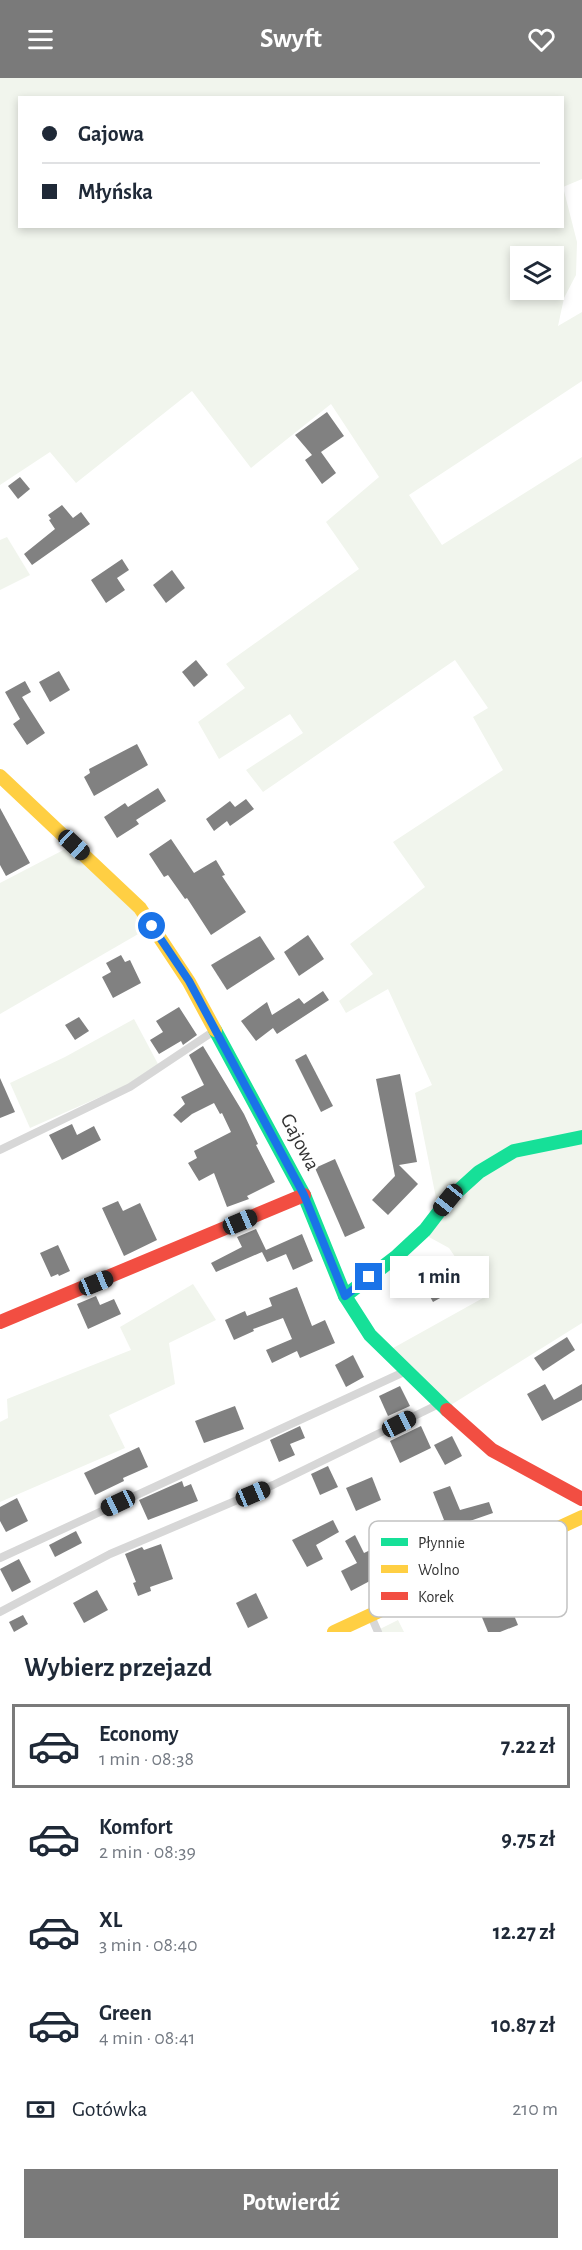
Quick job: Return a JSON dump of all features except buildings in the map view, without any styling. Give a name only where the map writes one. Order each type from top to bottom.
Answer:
[{"type":"street","name":"Gajowa","points":[[0,776],[140,908],[189,981],[304,1195],[345,1296],[370,1335],[492,1450],[582,1499]]},
{"type":"street","points":[[345,1296],[397,1256],[425,1230],[448,1200],[478,1172],[514,1151],[582,1137]]},
{"type":"street","points":[[0,1322],[304,1195]]},
{"type":"street","points":[[567,1524],[582,1517]]},
{"type":"street","points":[[334,1632],[369,1615]]},
{"type":"lane","points":[[0,1150],[130,1087],[215,1030]]},
{"type":"lane","points":[[0,1558],[406,1371]]},
{"type":"lane","points":[[0,1612],[110,1554],[273,1485],[440,1403]]},
{"type":"lane","points":[[371,1617],[378,1632]]},
{"type":"shaded area","points":[[0,78],[582,78],[582,179],[564,187],[564,96],[18,96],[18,228],[564,228],[564,191],[577,242],[576,275],[564,298],[564,246],[510,246],[510,300],[564,300],[558,326],[582,312],[582,381],[409,495],[442,545],[582,457],[582,1323],[446,1408],[386,1352],[483,1298],[449,1248],[429,1237],[436,1198],[415,1093],[432,1085],[388,989],[346,1013],[339,1001],[373,974],[350,944],[425,887],[393,842],[503,770],[473,717],[488,708],[455,660],[263,792],[246,770],[303,733],[290,714],[219,759],[198,722],[245,688],[226,664],[359,569],[326,522],[379,477],[331,404],[251,468],[192,391],[76,483],[50,452],[0,485]]},
{"type":"shaded area","points":[[7,537],[30,575],[0,590],[0,540]]},
{"type":"shaded area","points":[[73,845],[152,926],[0,1014],[0,883]]},
{"type":"shaded area","points":[[134,1019],[158,1064],[127,1085],[30,1128],[10,1083],[65,1057]]},
{"type":"shaded area","points":[[193,1284],[216,1320],[169,1343],[175,1384],[109,1415],[125,1448],[0,1502],[0,1422],[8,1418],[7,1399],[131,1350],[120,1327]]},
{"type":"shaded area","points":[[398,1620],[404,1632],[374,1632]]},
{"type":"traffic: fast","points":[[215,1030],[304,1195],[345,1296],[370,1335],[447,1410]]},
{"type":"traffic: fast","points":[[345,1296],[397,1256],[425,1230],[448,1200],[479,1172],[514,1151],[582,1137]]},
{"type":"traffic: slow","points":[[0,776],[140,908],[189,982],[215,1030]]},
{"type":"traffic: slow","points":[[567,1524],[582,1517]]},
{"type":"traffic: slow","points":[[334,1632],[369,1616]]},
{"type":"traffic: jam","points":[[0,1322],[304,1195]]},
{"type":"traffic: jam","points":[[447,1410],[492,1450],[582,1499]]},
{"type":"route","points":[[152,926],[189,981],[304,1195],[345,1296],[369,1277]]}]
